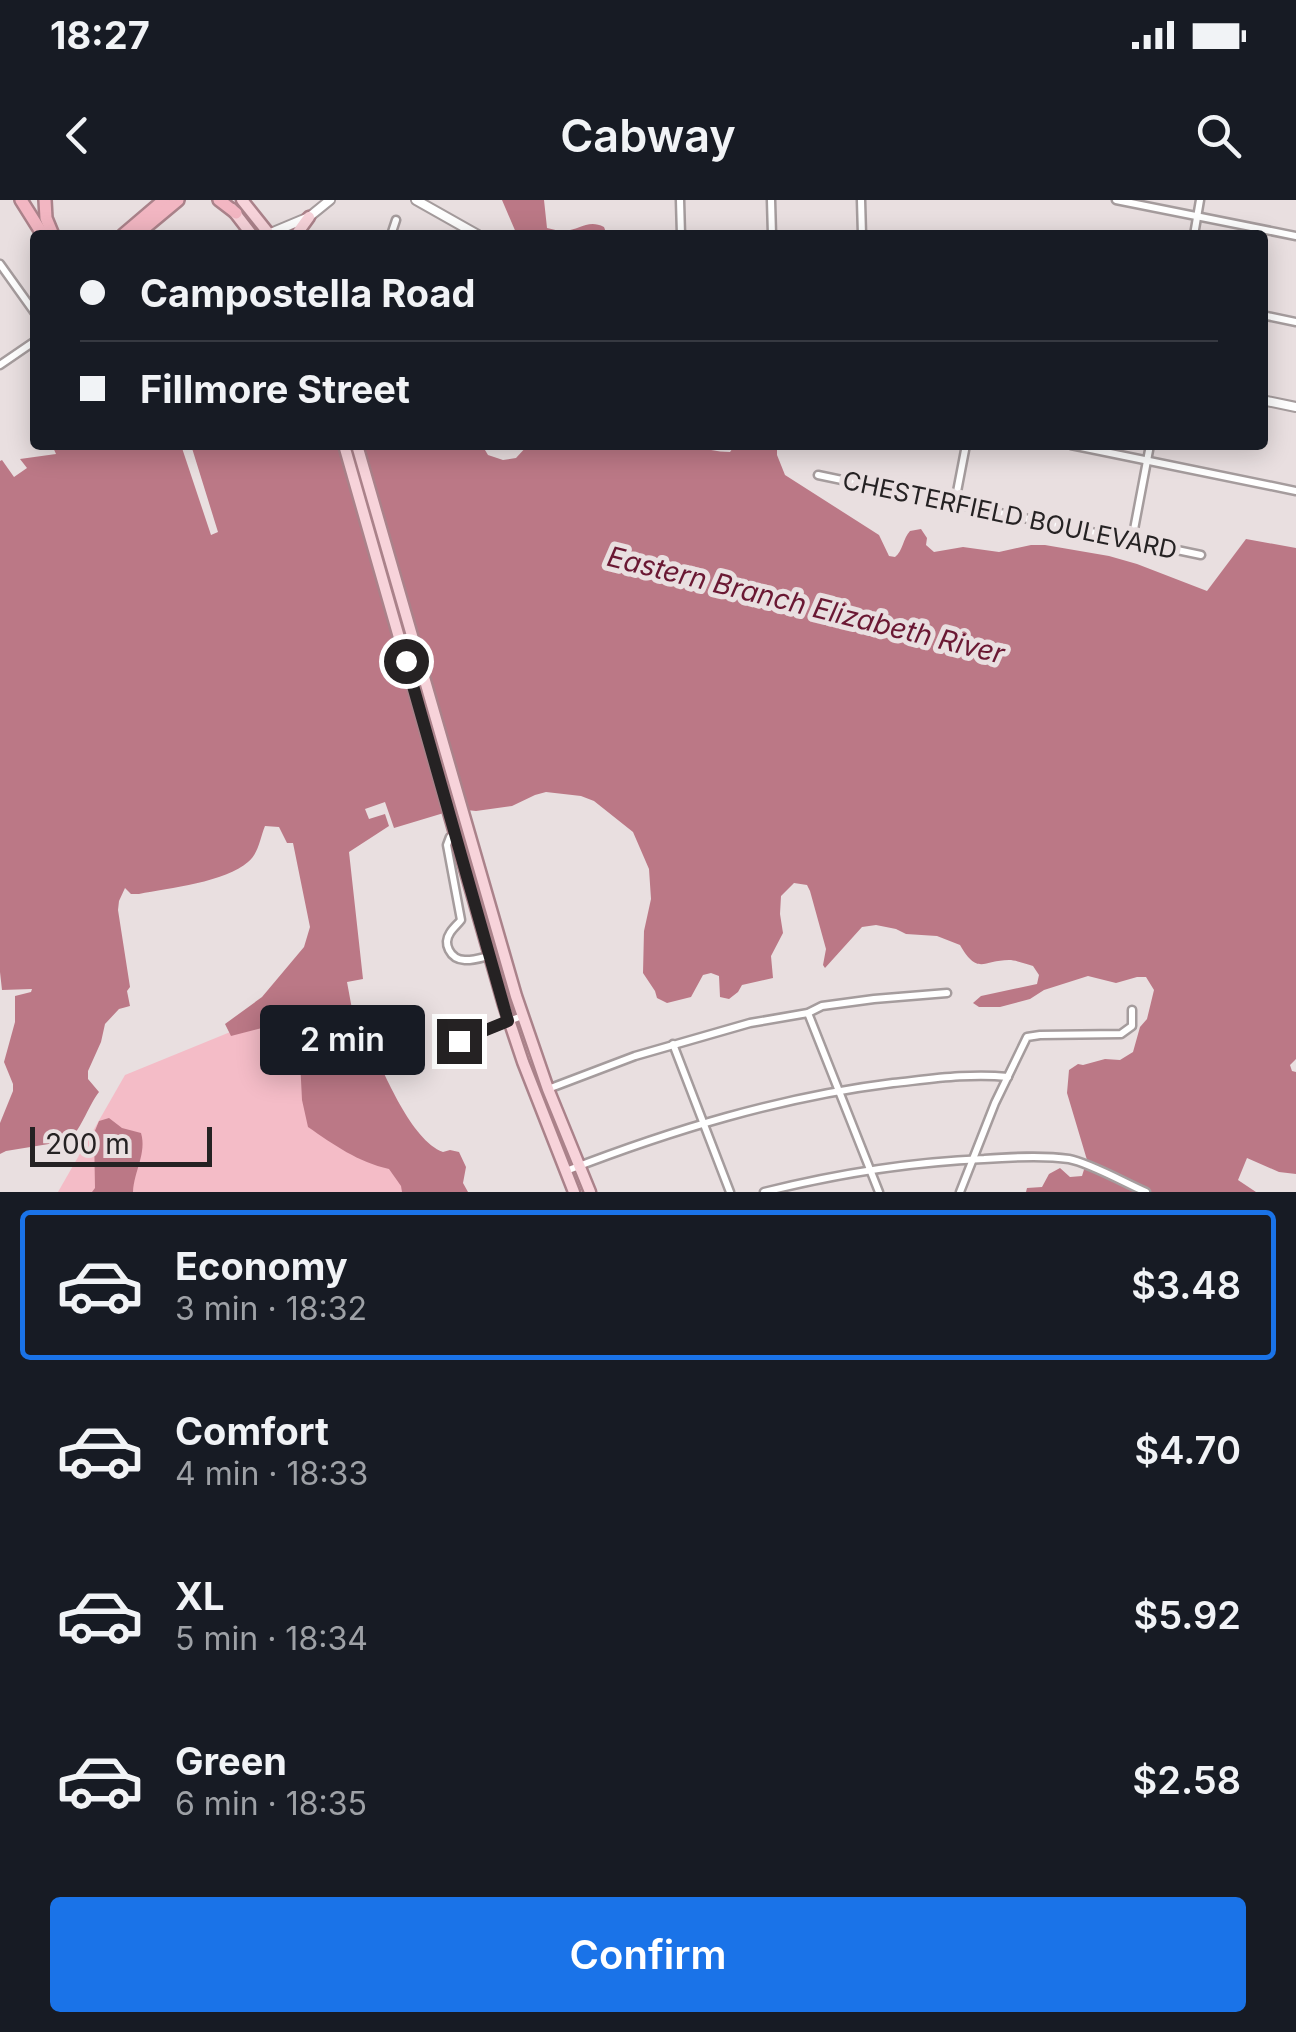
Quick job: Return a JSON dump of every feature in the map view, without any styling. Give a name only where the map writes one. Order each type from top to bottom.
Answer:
[{"type":"highway","points":[[21,200],[41,230]]},
{"type":"highway","points":[[46,200],[51,230]]},
{"type":"highway","points":[[129,230],[164,200]]},
{"type":"highway","points":[[142,230],[178,200]]},
{"type":"highway","points":[[222,200],[236,214]]},
{"type":"main road","points":[[242,200],[265,230]]},
{"type":"main road","points":[[236,214],[248,230]]},
{"type":"main road","points":[[300,230],[310,217]]},
{"type":"main road","points":[[345,450],[508,1021],[574,1192]]},
{"type":"main road","points":[[358,450],[522,1016],[590,1192]]},
{"type":"street","points":[[278,230],[310,217],[330,200]]},
{"type":"street","points":[[416,200],[469,230]]},
{"type":"street","points":[[680,200],[681,230]]},
{"type":"street","points":[[771,200],[772,230]]},
{"type":"street","points":[[861,200],[862,230]]},
{"type":"street","points":[[1116,200],[1266,230]]},
{"type":"street","points":[[1195,230],[1200,200]]},
{"type":"street","points":[[392,230],[396,220]]},
{"type":"street","points":[[1268,230],[1296,236]]},
{"type":"street","points":[[0,264],[30,306]]},
{"type":"street","points":[[1268,316],[1296,322]]},
{"type":"street","points":[[0,365],[30,344]]},
{"type":"street","points":[[1268,401],[1296,407]]},
{"type":"street","points":[[954,502],[965,450]]},
{"type":"street","points":[[1097,450],[1296,491]]},
{"type":"street","points":[[1132,540],[1149,450]]},
{"type":"street","name":"CHESTERFIELD BOULEVARD","points":[[818,475],[1201,555]]},
{"type":"street","points":[[450,837],[446,845],[461,920],[448,936],[448,946],[459,960],[489,956]]},
{"type":"street","points":[[548,1088],[673,1044],[822,1006],[947,993]]},
{"type":"street","points":[[960,1192],[1024,1040],[1036,1035],[1122,1034],[1133,1022],[1132,1010]]},
{"type":"street","points":[[808,1012],[879,1192]]},
{"type":"street","points":[[457,1041],[522,1016]]},
{"type":"street","points":[[673,1044],[730,1192]]},
{"type":"street","points":[[566,1171],[769,1105],[839,1091],[960,1076],[1008,1077]]},
{"type":"street","points":[[764,1192],[870,1170],[972,1159],[1025,1158],[1075,1160],[1146,1192]]},
{"type":"shaded area","points":[[316,997],[408,1192],[58,1192],[125,1075]]},
{"type":"water","points":[[502,200],[544,200],[547,228],[558,230],[515,230]]},
{"type":"water","points":[[593,224],[605,230],[568,230]]},
{"type":"water","name":"Eastern Branch Elizabeth River","points":[[54,450],[183,450],[211,535],[218,532],[193,450],[485,450],[503,460],[516,458],[523,450],[777,450],[785,475],[879,535],[889,556],[898,554],[910,531],[921,529],[927,538],[926,545],[934,552],[963,547],[999,552],[1045,545],[1109,556],[1207,591],[1246,539],[1296,548],[1296,1059],[1290,1065],[1296,1072],[1296,1174],[1279,1172],[1247,1158],[1238,1180],[1256,1192],[1026,1192],[1027,1188],[1042,1187],[1049,1174],[1060,1168],[1070,1177],[1082,1176],[1087,1160],[1067,1093],[1069,1070],[1078,1064],[1120,1060],[1133,1052],[1154,990],[1146,977],[1116,983],[1088,976],[1044,990],[1030,999],[1000,1007],[979,1007],[973,1003],[981,996],[1037,984],[1039,975],[1033,966],[1015,961],[977,963],[960,945],[937,936],[906,934],[876,925],[862,927],[825,968],[826,949],[810,891],[807,885],[794,883],[781,896],[783,933],[771,956],[773,978],[742,985],[729,999],[720,997],[719,976],[711,973],[703,975],[691,997],[667,1003],[657,998],[643,973],[644,931],[651,899],[649,869],[633,832],[594,801],[546,792],[512,806],[476,811],[457,809],[394,828],[385,802],[365,809],[369,819],[385,814],[389,826],[349,852],[363,979],[347,982],[359,1047],[370,1044],[400,1105],[420,1134],[443,1152],[459,1152],[466,1167],[463,1183],[468,1192],[402,1192],[389,1169],[357,1157],[308,1127],[300,1060],[285,1024],[231,1036],[225,1024],[262,997],[304,947],[310,927],[293,843],[287,843],[279,827],[265,826],[252,858],[226,875],[139,894],[131,894],[125,888],[118,910],[130,1006],[119,1009],[105,1024],[88,1071],[88,1079],[99,1092],[67,1141],[0,1154],[0,1123],[13,1091],[4,1062],[15,1022],[15,996],[32,989],[2,990],[0,972],[0,461],[14,477],[27,468],[20,459],[56,454]]},
{"type":"water","points":[[109,1118],[122,1128],[141,1133],[142,1148],[133,1192],[92,1192],[94,1133],[99,1121]]},
{"type":"pier","points":[[338,450],[365,450],[470,815],[444,819]]},
{"type":"route","points":[[406,661],[508,1021],[459,1041]]}]
